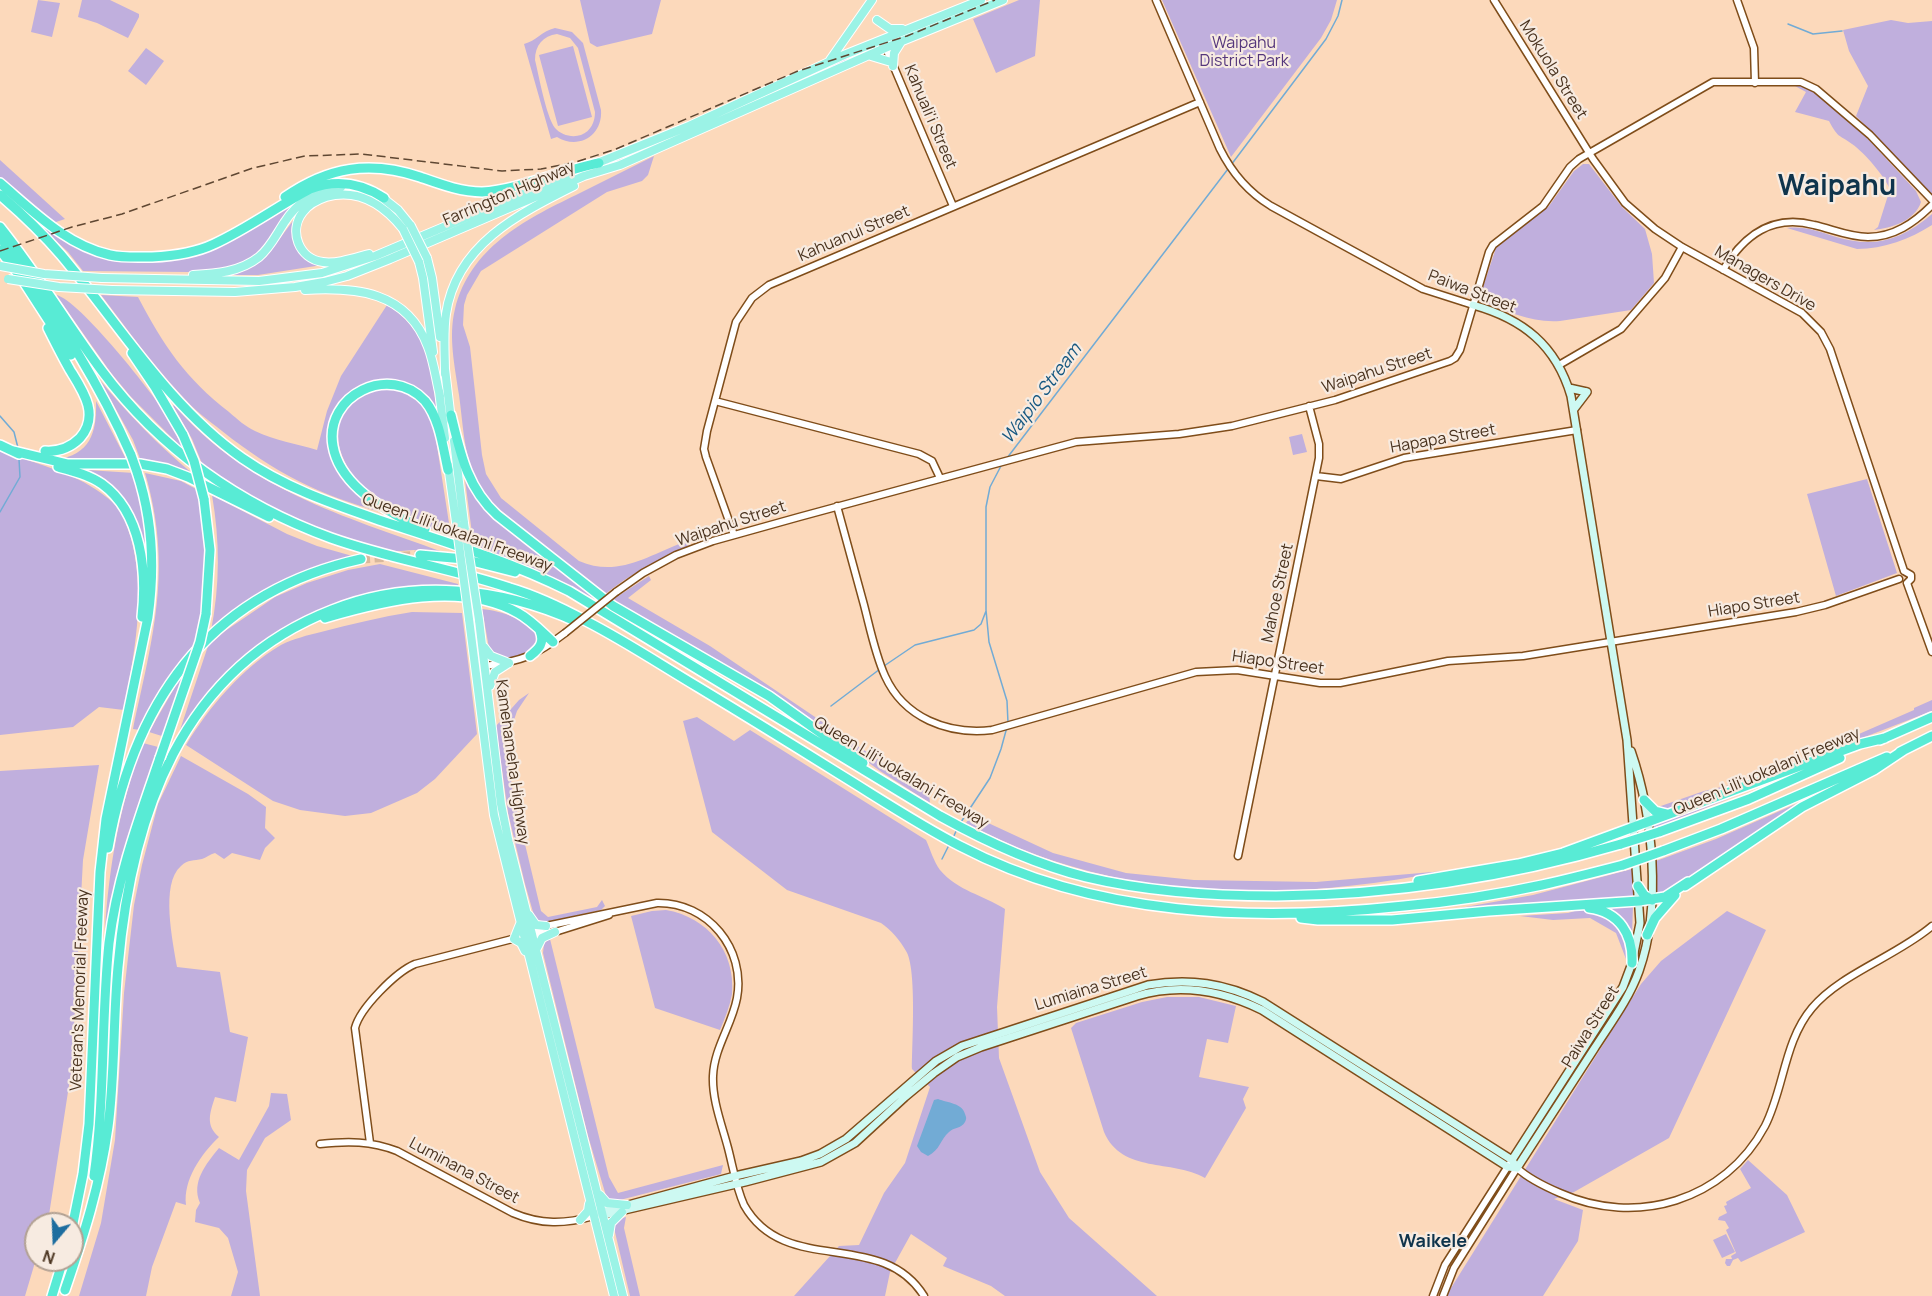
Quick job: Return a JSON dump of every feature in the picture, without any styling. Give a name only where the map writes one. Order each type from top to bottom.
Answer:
[{"type":"highway","points":[[230,236],[307,182],[342,170],[365,167],[392,169],[451,187],[481,192],[502,189],[599,163]]},
{"type":"highway","points":[[0,183],[51,226],[68,237],[99,252],[146,257],[178,255],[214,244],[310,189],[324,185],[352,184],[364,187],[384,198]]},
{"type":"highway","name":"Queen Liliʻuokalani Freeway","points":[[0,195],[60,254],[180,402],[210,432],[242,457],[309,495],[530,572],[569,591],[940,816],[1002,848],[1053,868],[1115,883],[1176,892],[1289,896],[1361,893],[1440,885],[1519,870],[1659,832],[1749,799],[1932,717]]},
{"type":"highway","name":"Queen Liliʻuokalani Freeway","points":[[0,227],[105,374],[142,417],[186,458],[222,485],[286,519],[333,538],[397,559],[506,586],[570,612],[633,647],[932,831],[996,864],[1080,893],[1160,907],[1254,914],[1340,912],[1441,902],[1543,885],[1623,865],[1663,851],[1732,824],[1932,736]]},
{"type":"highway","points":[[0,237],[62,328],[102,395],[137,472],[147,510],[153,559],[150,601],[140,644]]},
{"type":"highway","points":[[0,250],[20,276],[98,396],[127,446]]},
{"type":"highway","points":[[60,254],[135,357],[183,435],[194,461],[204,499],[210,550],[209,589],[200,642],[165,758],[127,854],[113,918],[107,963],[98,1147],[87,1212],[64,1293]]},
{"type":"highway","points":[[20,276],[86,395],[90,409],[87,425],[78,440],[61,450],[45,451]]},
{"type":"highway","points":[[448,470],[432,413],[424,401],[412,391],[391,384],[371,386],[354,394],[338,412],[333,425],[333,445],[341,465],[358,487],[394,515],[470,551]]},
{"type":"highway","points":[[451,415],[471,482],[482,499],[497,514],[614,606],[769,696],[918,803]]},
{"type":"highway","points":[[0,445],[94,480],[107,489],[123,507],[138,538],[142,566],[143,602],[140,644]]},
{"type":"highway","points":[[28,456],[68,464],[140,464],[167,469],[315,538],[397,559]]},
{"type":"highway","points":[[420,555],[464,559],[500,567],[536,580],[602,611]]},
{"type":"highway","points":[[97,969],[103,887],[111,833],[122,786],[156,704],[185,663],[220,627],[261,598],[307,575],[361,559]]},
{"type":"highway","points":[[165,758],[200,709],[232,672],[293,627],[345,604],[396,593],[431,590],[469,591],[526,602],[590,629],[798,755],[901,813]]},
{"type":"highway","points":[[271,641],[310,622],[384,602],[422,597],[460,598],[497,604],[519,613],[553,642]]},
{"type":"highway","points":[[530,656],[541,645],[542,636],[538,629]]},
{"type":"highway","name":"Veteran's Memorial Freeway","points":[[75,1212],[89,1124],[102,854],[106,819],[140,644]]},
{"type":"highway","points":[[1289,896],[1386,886],[1518,864],[1584,846],[1860,744],[1885,738]]},
{"type":"highway","points":[[1254,914],[1358,921],[1652,900],[1670,894],[1802,807],[1874,770],[1904,750]]},
{"type":"highway","points":[[1644,801],[1654,811],[1669,813]]},
{"type":"highway","points":[[1633,826],[1641,828],[1649,838]]},
{"type":"highway","points":[[1647,935],[1660,912],[1688,882]]},
{"type":"highway","points":[[1638,886],[1644,895],[1652,900]]},
{"type":"highway","points":[[1575,905],[1603,912],[1620,923],[1630,939],[1632,963]]},
{"type":"highway","points":[[52,1296],[59,1272]]},
{"type":"main road","points":[[827,63],[872,0]]},
{"type":"main road","name":"Farrington Highway","points":[[0,266],[44,274],[102,278],[239,281],[299,277],[353,265],[689,126],[827,63],[981,0]]},
{"type":"main road","name":"Farrington Highway","points":[[3,278],[58,287],[235,292],[295,287],[347,276],[584,176],[620,165],[885,48],[1003,0]]},
{"type":"main road","points":[[877,20],[892,29],[913,28]]},
{"type":"main road","points":[[869,55],[892,64],[894,53],[899,44],[903,42]]},
{"type":"main road","points":[[445,374],[444,338],[448,301],[457,278],[475,249],[493,232],[535,207],[591,177],[620,165]]},
{"type":"main road","points":[[113,278],[195,275],[234,270],[249,264],[264,253],[296,207],[315,194],[330,189],[349,187],[366,190],[384,198],[398,210],[407,227],[423,278],[440,396]]},
{"type":"main road","points":[[407,227],[373,202],[344,194],[322,198],[310,205],[299,219],[296,236],[307,255],[323,262],[360,256],[408,243]]},
{"type":"main road","name":"Kamehameha Highway","points":[[407,227],[427,258],[432,278],[451,415],[469,618],[494,815],[520,923],[529,935]]},
{"type":"main road","points":[[235,292],[349,289],[382,297],[404,311],[423,336],[429,349],[440,396]]},
{"type":"main road","name":"Paiwa Street","points":[[1473,305],[1521,325],[1544,346],[1559,365],[1569,388],[1615,641],[1627,740],[1639,901],[1639,931],[1632,963],[1616,999],[1510,1164]]},
{"type":"main road","points":[[1569,388],[1587,392],[1574,409]]},
{"type":"main road","name":"Kamehameha Highway","points":[[440,396],[448,470],[479,620],[504,820],[524,905],[532,954],[592,1190],[623,1296]]},
{"type":"main road","points":[[482,642],[492,656],[509,663]]},
{"type":"main road","points":[[473,651],[480,663],[485,666],[479,672],[477,683]]},
{"type":"main road","points":[[489,692],[495,672],[509,663]]},
{"type":"main road","name":"Paiwa Street","points":[[1517,1168],[1626,998],[1641,966],[1652,900],[1649,838],[1644,801],[1627,740]]},
{"type":"main road","points":[[524,905],[533,922],[539,926],[546,926]]},
{"type":"main road","points":[[520,923],[514,939],[532,954],[542,938],[555,932]]},
{"type":"main road","name":"Lumiaina Street","points":[[735,1176],[801,1161],[838,1144],[865,1124],[936,1061],[962,1046],[1138,987],[1175,981],[1201,981],[1225,986],[1263,1002],[1510,1164]]},
{"type":"main road","name":"Lumiaina Street","points":[[737,1184],[807,1167],[843,1150],[934,1073],[957,1057],[981,1047],[1148,993],[1185,989],[1226,994],[1262,1010],[1517,1168]]},
{"type":"main road","name":"Luminana Street","points":[[624,1208],[735,1176]]},
{"type":"main road","name":"Luminana Street","points":[[599,1214],[737,1184]]},
{"type":"main road","points":[[592,1190],[607,1203],[624,1208],[611,1223],[608,1240]]},
{"type":"main road","points":[[592,1190],[589,1209],[580,1220],[591,1223],[598,1233]]},
{"type":"main road","name":"Kamehameha Highway","points":[[599,1214],[598,1233],[614,1296]]},
{"type":"street","name":"Paiwa Street","points":[[1156,0],[1226,161],[1255,196],[1423,289],[1473,305]]},
{"type":"street","name":"Mokuola Street","points":[[1494,0],[1589,153]]},
{"type":"street","points":[[1737,0],[1754,48],[1755,83]]},
{"type":"street","name":"Kahuali'i Street","points":[[884,39],[885,48],[953,206]]},
{"type":"street","name":"Waipahu Street","points":[[485,666],[509,663],[530,656],[553,642],[616,591],[643,573],[676,555],[734,535],[1076,442],[1203,431],[1342,398],[1453,360],[1460,350],[1493,245],[1543,206],[1570,167],[1589,153],[1713,82],[1789,81],[1810,84],[1870,135],[1932,200]]},
{"type":"street","name":"Kahuanui Street","points":[[734,535],[704,448],[736,322],[746,305],[761,290],[1200,102]]},
{"type":"street","name":"Managers Drive","points":[[1589,153],[1625,203],[1655,230],[1802,313],[1816,325],[1826,339],[1904,571]]},
{"type":"street","points":[[1723,270],[1741,244],[1753,234],[1774,225],[1804,222],[1850,235],[1877,236],[1905,227],[1932,205]]},
{"type":"street","points":[[1559,365],[1621,329],[1665,278],[1682,247]]},
{"type":"street","points":[[715,401],[920,454],[932,461],[940,478]]},
{"type":"street","name":"Mahoe Street","points":[[1238,856],[1319,458],[1319,444],[1309,406]]},
{"type":"street","name":"Hapapa Street","points":[[1316,476],[1341,478],[1404,458],[1577,430]]},
{"type":"street","name":"Hiapo Street","points":[[837,506],[883,671],[904,703],[929,722],[964,731],[984,731],[1013,725],[1196,672],[1237,670],[1320,683],[1340,683],[1448,661],[1513,658],[1809,609],[1899,579]]},
{"type":"street","points":[[1907,584],[1911,575],[1910,572],[1904,571],[1900,574],[1899,579],[1907,584],[1932,652]]},
{"type":"street","points":[[529,935],[546,926],[657,903],[684,907],[700,914],[713,924],[729,945],[736,964],[739,987],[735,1008],[714,1066],[713,1087],[737,1184],[748,1213],[770,1235],[790,1244],[888,1264],[908,1276],[924,1296]]},
{"type":"street","points":[[370,1143],[355,1033],[356,1024],[360,1015],[400,972],[408,967],[529,935],[555,932],[612,913]]},
{"type":"street","name":"Lumiaina Street","points":[[1517,1168],[1554,1191],[1580,1202],[1606,1208],[1625,1209],[1653,1206],[1690,1195],[1707,1186],[1736,1164],[1762,1132],[1774,1103],[1797,1030],[1812,1007],[1833,989],[1915,939],[1932,926]]},
{"type":"street","name":"Luminana Street","points":[[320,1144],[370,1143],[398,1151],[522,1217],[545,1223],[557,1224],[599,1214]]},
{"type":"street","name":"Paiwa Street","points":[[1433,1296],[1445,1265],[1510,1164]]},
{"type":"street","name":"Paiwa Street","points":[[1443,1296],[1454,1268],[1517,1168]]},
{"type":"green space","points":[[38,0],[60,3],[52,37],[31,32]]},
{"type":"green space","points":[[82,0],[110,0],[139,14],[128,38],[97,23],[78,17]]},
{"type":"green space","points":[[580,0],[661,0],[652,34],[597,47],[590,43]]},
{"type":"green space","points":[[1019,0],[1040,0],[1035,56],[996,73],[973,19]]},
{"type":"green space","name":"Waipahu District Park","points":[[1162,0],[1337,0],[1331,20],[1321,38],[1231,157]]},
{"type":"green space","points":[[1891,20],[1908,23],[1932,21],[1932,195],[1856,116],[1868,86],[1849,51],[1843,30]]},
{"type":"green space","points":[[550,29],[572,32],[583,43],[601,110],[601,119],[593,133],[581,141],[565,141],[557,137],[551,139],[524,44]],"holes":[[[557,34],[570,38],[578,48],[595,112],[590,129],[581,135],[574,136],[555,128],[546,105],[535,60],[536,50],[544,39]]]},
{"type":"green space","points":[[573,46],[592,117],[558,126],[539,55]]},
{"type":"green space","points":[[872,46],[874,50],[441,235]]},
{"type":"green space","points":[[146,48],[164,61],[146,85],[128,71]]},
{"type":"green space","points":[[1795,86],[1802,86],[1813,91],[1868,139],[1916,191],[1921,202],[1914,214],[1895,225],[1874,230],[1878,227],[1890,189],[1879,171],[1857,148],[1834,130],[1829,121],[1795,112],[1806,92]]},
{"type":"green space","points":[[654,156],[648,175],[642,181],[607,192],[481,271],[464,305],[463,325],[470,347],[482,455],[486,474],[501,498],[579,561],[592,565],[605,567],[630,564],[679,544],[686,543],[689,546],[624,580],[604,595],[494,505],[476,480],[465,440],[453,352],[453,320],[462,288],[473,269],[502,238],[537,215]]},
{"type":"green space","points":[[0,160],[65,219],[50,224],[0,180]]},
{"type":"green space","points":[[1583,164],[1589,164],[1622,207],[1645,229],[1652,254],[1654,283],[1631,310],[1560,321],[1530,319],[1483,302],[1480,296],[1496,248],[1549,206],[1574,171]]},
{"type":"green space","points":[[349,191],[375,198],[352,192],[306,207],[295,239],[322,265],[258,275],[229,275],[251,267],[266,257],[304,206],[336,192]]},
{"type":"green space","points":[[297,201],[260,251],[252,258],[231,267],[188,272],[83,271],[68,252],[22,210],[51,229],[100,254],[178,256]]},
{"type":"green space","points":[[1932,214],[1932,225],[1924,230],[1906,239],[1867,249],[1857,249],[1787,228],[1805,228],[1848,240],[1874,242],[1909,231]]},
{"type":"green space","points":[[56,295],[67,300],[81,313],[134,371],[170,420],[184,450],[131,397],[111,373]]},
{"type":"green space","points":[[101,295],[138,297],[166,346],[188,374],[214,400],[245,425],[270,437],[317,450],[327,411],[341,376],[387,305],[401,315],[419,337],[425,350],[437,410],[424,393],[406,383],[386,380],[362,385],[343,400],[337,419],[332,455],[384,513],[298,481],[279,471],[222,431],[190,405],[170,383]]},
{"type":"green space","points":[[99,379],[144,429],[193,474],[193,478],[142,464],[133,440]]},
{"type":"green space","points":[[390,388],[414,398],[429,415],[435,433],[451,536],[414,522],[382,503],[357,480],[341,452],[338,437],[340,421],[350,404],[367,391]]},
{"type":"green space","points":[[96,401],[127,461],[56,460],[77,453],[89,441],[95,423]]},
{"type":"green space","points":[[174,405],[202,434],[265,479],[333,512],[443,552],[414,550],[388,552],[346,540],[244,494],[203,466]]},
{"type":"green space","points":[[1302,434],[1307,452],[1293,455],[1289,437]]},
{"type":"green space","points":[[0,450],[78,479],[115,504],[123,516],[131,538],[138,584],[135,647],[124,710],[99,707],[73,727],[0,735]]},
{"type":"green space","points":[[72,469],[134,473],[145,519],[148,566],[137,526],[109,488]]},
{"type":"green space","points":[[464,472],[474,492],[599,598],[597,600],[534,569],[474,549]]},
{"type":"green space","points":[[145,473],[181,481],[198,490],[204,519],[207,556],[204,610],[196,646],[158,693],[140,730],[133,729],[153,632],[159,571],[158,540]]},
{"type":"green space","points":[[1867,479],[1897,573],[1836,596],[1807,494]]},
{"type":"green space","points":[[212,495],[287,534],[317,546],[356,557],[271,589],[235,610],[211,631],[218,563]]},
{"type":"green space","points":[[380,564],[458,584],[458,587],[345,603],[287,627],[244,658],[225,676],[177,739],[208,646],[225,631],[275,597],[307,583],[348,570]]},
{"type":"green space","points":[[649,576],[651,580],[628,598],[710,646],[929,794],[930,803],[880,771],[823,729],[612,600]]},
{"type":"green space","points":[[482,609],[506,614],[528,625],[539,637],[533,652],[509,660],[494,657],[489,648]]},
{"type":"green space","points":[[412,612],[462,613],[477,734],[435,779],[417,793],[371,813],[345,816],[300,810],[273,801],[186,745],[228,689],[253,665],[281,645],[301,637],[344,626]]},
{"type":"green space","points":[[189,668],[165,737],[149,732],[176,685]]},
{"type":"green space","points":[[529,693],[517,711],[507,749],[513,794],[541,911],[548,917],[597,907],[602,900],[605,906],[601,910],[545,922],[535,919],[525,884],[508,813],[496,726],[519,700]]},
{"type":"green space","points":[[1932,700],[1932,711],[1751,781],[1914,710]]},
{"type":"green space","points":[[697,717],[734,741],[750,730],[926,840],[938,867],[947,877],[963,888],[1005,909],[997,1007],[999,1058],[1040,1172],[1069,1218],[1157,1296],[1005,1296],[991,1286],[943,1266],[947,1258],[911,1234],[890,1272],[885,1296],[794,1296],[839,1246],[859,1245],[884,1193],[905,1163],[930,1087],[912,1069],[912,973],[906,951],[898,939],[881,923],[787,890],[712,832],[683,721]]},
{"type":"green space","points":[[143,743],[162,748],[109,930],[105,930],[109,882],[117,835],[128,789]]},
{"type":"green space","points":[[181,756],[248,794],[266,807],[265,828],[275,838],[265,848],[260,860],[232,853],[224,859],[215,853],[202,859],[186,862],[175,874],[169,899],[177,967],[220,972],[230,1032],[248,1037],[236,1102],[215,1097],[210,1123],[219,1137],[206,1151],[190,1177],[186,1205],[176,1202],[152,1267],[146,1296],[79,1296],[101,1223],[115,1140],[124,993],[134,905],[158,804]]},
{"type":"green space","points":[[99,765],[83,860],[72,1066],[49,1212],[24,1212],[24,1272],[32,1272],[25,1296],[0,1296],[0,771]]},
{"type":"green space","points":[[1786,776],[1653,829],[1652,822]]},
{"type":"green space","points":[[1730,785],[1667,811],[1658,807],[1704,791]]},
{"type":"green space","points":[[1823,792],[1657,897],[1656,861],[1716,839]]},
{"type":"green space","points":[[971,815],[1053,853],[1126,873],[1194,880],[1316,882],[1444,871],[1350,886],[1303,890],[1207,890],[1160,885],[1113,877],[1041,857],[966,823]]},
{"type":"green space","points":[[1632,869],[1634,897],[1443,911],[1533,895]]},
{"type":"green space","points":[[1633,905],[1632,937],[1603,906]]},
{"type":"green space","points":[[666,910],[681,914],[706,928],[724,950],[732,978],[732,994],[720,1030],[655,1008],[631,916]]},
{"type":"green space","points":[[1578,910],[1598,912],[1618,926],[1627,945],[1626,959],[1616,933],[1590,918],[1553,920],[1520,916],[1568,913]]},
{"type":"green space","points":[[1727,911],[1766,930],[1669,1138],[1574,1192],[1554,1199],[1583,1210],[1578,1241],[1543,1296],[1446,1296],[1641,984],[1661,961]]},
{"type":"green space","points":[[550,939],[609,1177],[618,1193],[723,1165],[721,1174],[616,1201],[607,1199],[588,1136],[543,953],[544,943]]},
{"type":"green space","points":[[1167,997],[1199,997],[1236,1006],[1228,1043],[1207,1039],[1199,1077],[1249,1087],[1243,1099],[1246,1108],[1205,1178],[1192,1172],[1135,1160],[1112,1145],[1104,1132],[1071,1028],[1076,1023],[1142,1002]]},
{"type":"green space","points":[[271,1093],[287,1094],[291,1120],[265,1138],[247,1170],[246,1191],[260,1296],[231,1296],[238,1272],[228,1238],[219,1228],[195,1222],[196,1210],[200,1203],[197,1188],[201,1174],[219,1148],[239,1160],[269,1106]]},
{"type":"green space","points":[[1748,1160],[1787,1195],[1805,1232],[1741,1262],[1738,1258],[1733,1260],[1730,1266],[1727,1266],[1726,1259],[1732,1259],[1731,1256],[1736,1253],[1726,1230],[1729,1228],[1725,1221],[1718,1220],[1727,1213],[1724,1206],[1727,1205],[1726,1202],[1751,1188],[1740,1169]]},
{"type":"green space","points":[[626,1217],[624,1228],[640,1296],[630,1296],[614,1228],[618,1221]]},
{"type":"green space","points":[[1726,1234],[1735,1252],[1722,1258],[1713,1240]]},
{"type":"water","points":[[938,1099],[961,1108],[966,1119],[962,1126],[949,1132],[935,1151],[928,1156],[917,1146],[934,1100]]},
{"type":"waterway","name":"Waipio Stream","points":[[1231,165],[1326,39],[1338,16],[1342,0]]},
{"type":"waterway","points":[[1788,24],[1813,34],[1842,31]]},
{"type":"waterway","name":"Waipio Stream","points":[[1007,458],[1228,169]]},
{"type":"waterway","points":[[0,416],[14,432],[18,448]]},
{"type":"waterway","points":[[0,512],[20,477],[19,459]]},
{"type":"waterway","name":"Waipio Stream","points":[[1002,464],[990,487],[986,507],[986,610],[989,642],[1007,701],[1008,723]]},
{"type":"waterway","points":[[884,666],[915,645],[974,630],[981,624],[986,611]]},
{"type":"waterway","points":[[831,706],[880,669]]},
{"type":"waterway","name":"Waipio Stream","points":[[961,822],[990,778],[1007,727]]},
{"type":"waterway","name":"Waipio Stream","points":[[953,838],[957,829]]},
{"type":"waterway","name":"Waipio Stream","points":[[942,859],[949,845]]},
{"type":"tunnel","points":[[361,559],[420,555]]},
{"type":"railway","points":[[0,251],[72,227],[122,214],[253,168],[305,156],[362,154],[502,171],[541,169],[576,162],[616,149],[798,71],[907,36],[995,0]]},
{"type":"district","name":"Waipahu","points":[[1837,187]]},
{"type":"district","name":"Waikele","points":[[1433,1242]]}]
